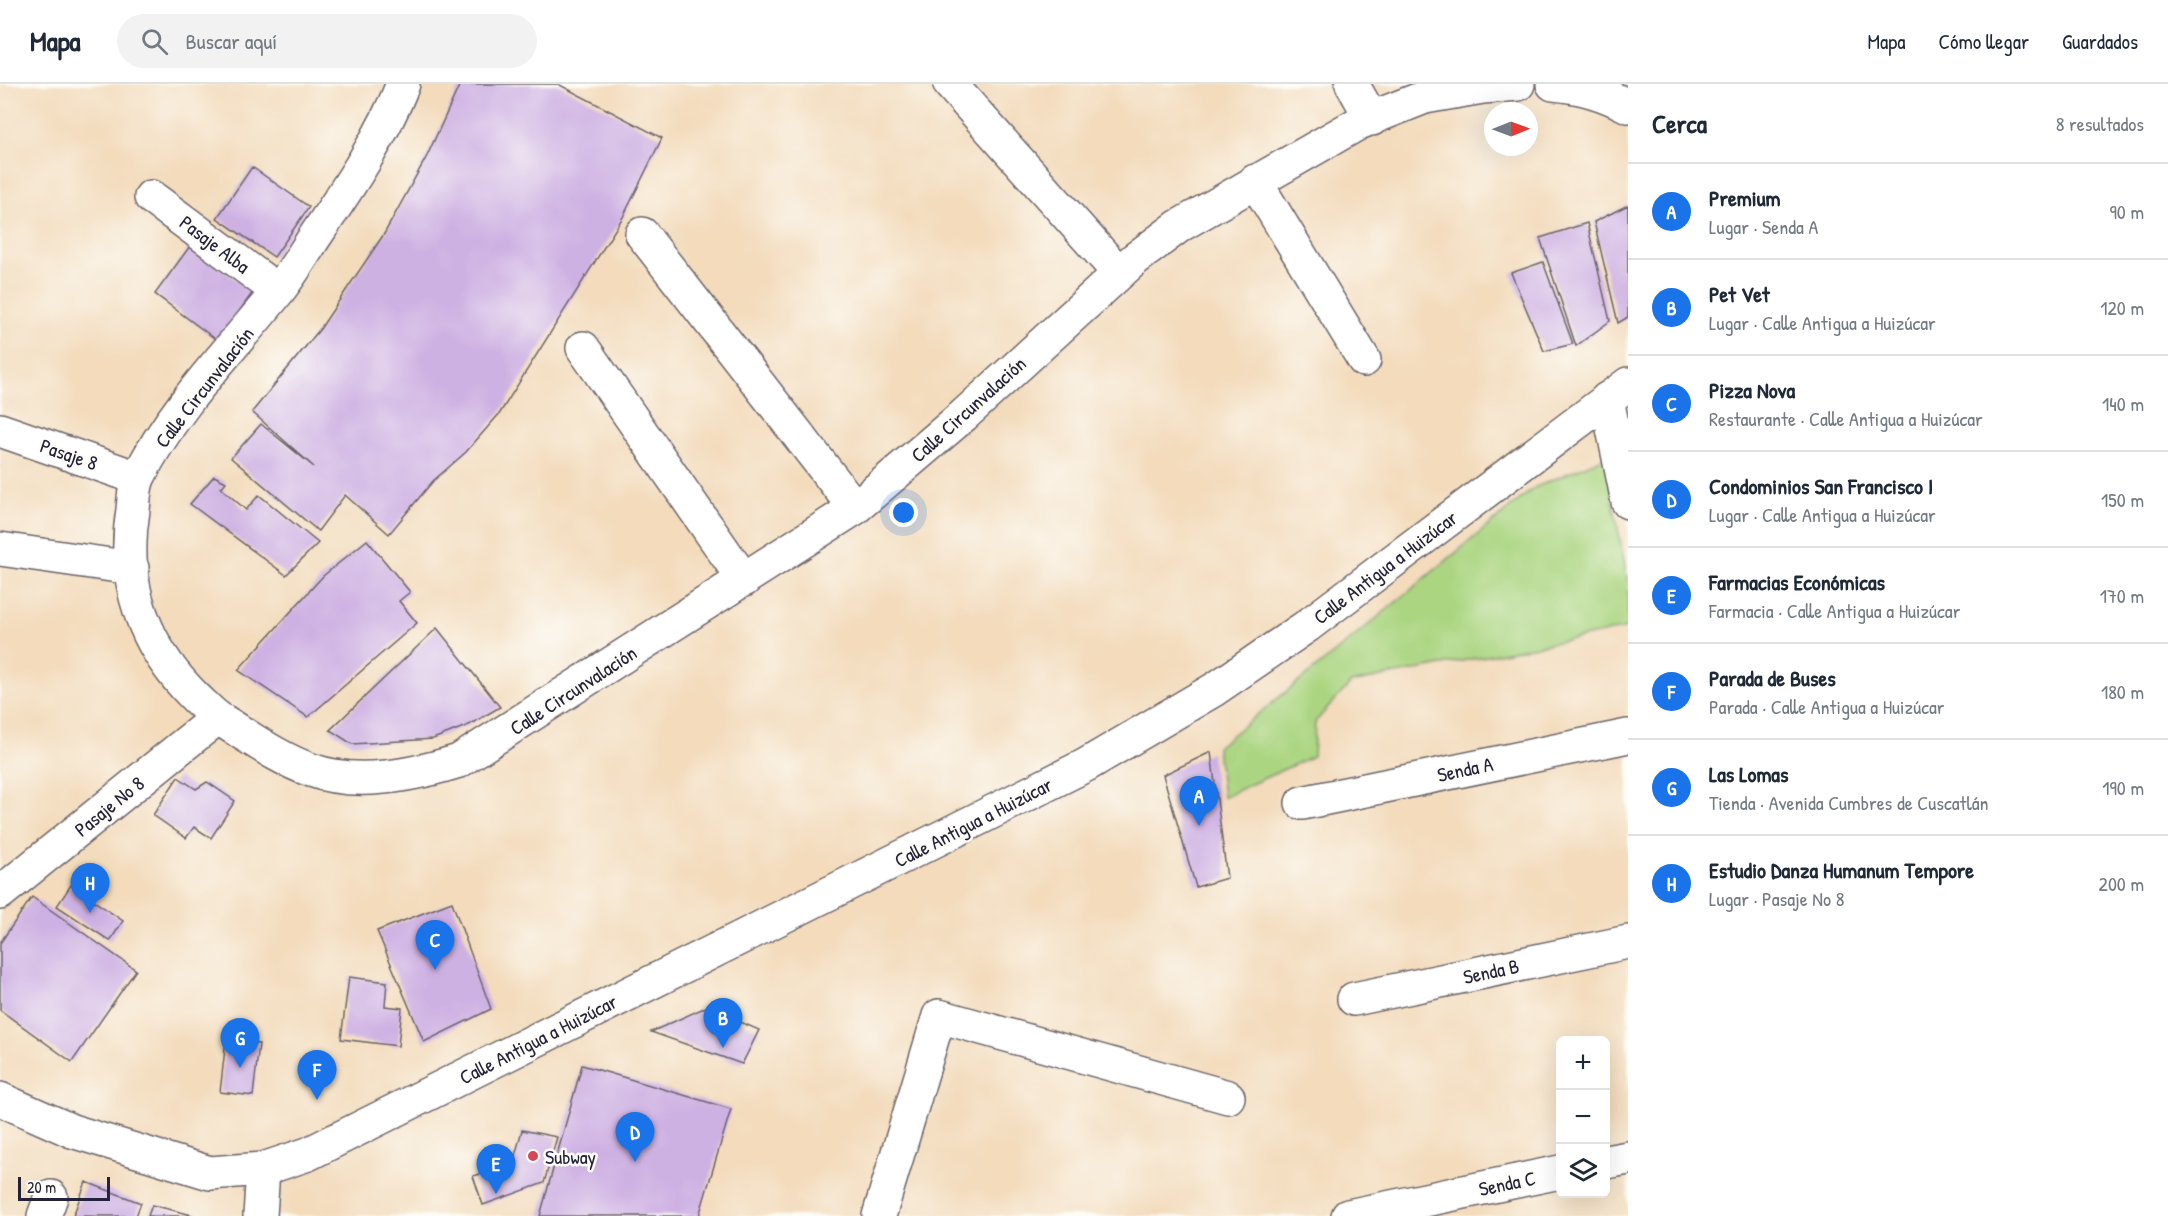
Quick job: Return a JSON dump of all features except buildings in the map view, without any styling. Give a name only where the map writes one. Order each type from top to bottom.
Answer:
[{"type":"street","name":"Calle Circunvalación","points":[[403,84],[392,110],[352,182],[278,291],[169,425],[138,478],[131,519],[132,568],[136,594],[151,641],[182,684],[217,718],[287,760],[325,774],[385,777],[431,770],[459,761],[855,508],[964,415],[1119,273],[1179,226],[1255,181],[1372,118],[1425,97],[1483,87],[1518,84]]},
{"type":"street","points":[[950,84],[1119,273]]},
{"type":"street","points":[[1352,84],[1372,118]]},
{"type":"street","points":[[1553,84],[1578,86],[1610,96],[1628,106]]},
{"type":"street","points":[[1255,181],[1364,360]]},
{"type":"street","name":"Pasaje Alba","points":[[152,197],[278,291]]},
{"type":"street","points":[[642,234],[855,508]]},
{"type":"street","points":[[583,348],[744,580]]},
{"type":"street","points":[[1618,391],[1628,502]]},
{"type":"street","name":"Calle Antigua a Huizúcar","points":[[0,1099],[72,1131],[210,1173],[263,1169],[319,1149],[1066,775],[1155,727],[1307,626],[1618,391]]},
{"type":"street","name":"Pasaje 8","points":[[0,430],[138,478]]},
{"type":"street","points":[[0,549],[132,568]]},
{"type":"street","name":"Pasaje No 8","points":[[0,893],[217,718]]},
{"type":"street","name":"Senda A","points":[[1302,803],[1628,736]]},
{"type":"street","name":"Senda B","points":[[1354,999],[1628,942]]},
{"type":"street","points":[[879,1216],[939,1016],[1228,1097]]},
{"type":"street","points":[[1610,1161],[1628,1158]]},
{"type":"street","points":[[260,1216],[263,1169]]},
{"type":"street","name":"Senda C","points":[[1348,1216],[1556,1173]]},
{"type":"green space","points":[[1605,457],[1628,583],[1628,628],[1351,683],[1315,722],[1313,756],[1223,797],[1217,747],[1534,488]]},
{"type":"place","name":"Premium","points":[[1199,826]]},
{"type":"place","name":"Estudio Danza Humanum Tempore","points":[[90,913]]},
{"type":"place","name":"Pizza Nova","points":[[435,970]]},
{"type":"place","name":"Pet Vet","points":[[723,1048]]},
{"type":"place","name":"Las Lomas","points":[[240,1068]]},
{"type":"place","name":"Parada de Buses","points":[[317,1100]]},
{"type":"place","name":"Subway","points":[[533,1156]]},
{"type":"place","name":"Condominios San Francisco I","points":[[635,1162]]},
{"type":"place","name":"Farmacias Económicas","points":[[496,1194]]}]
